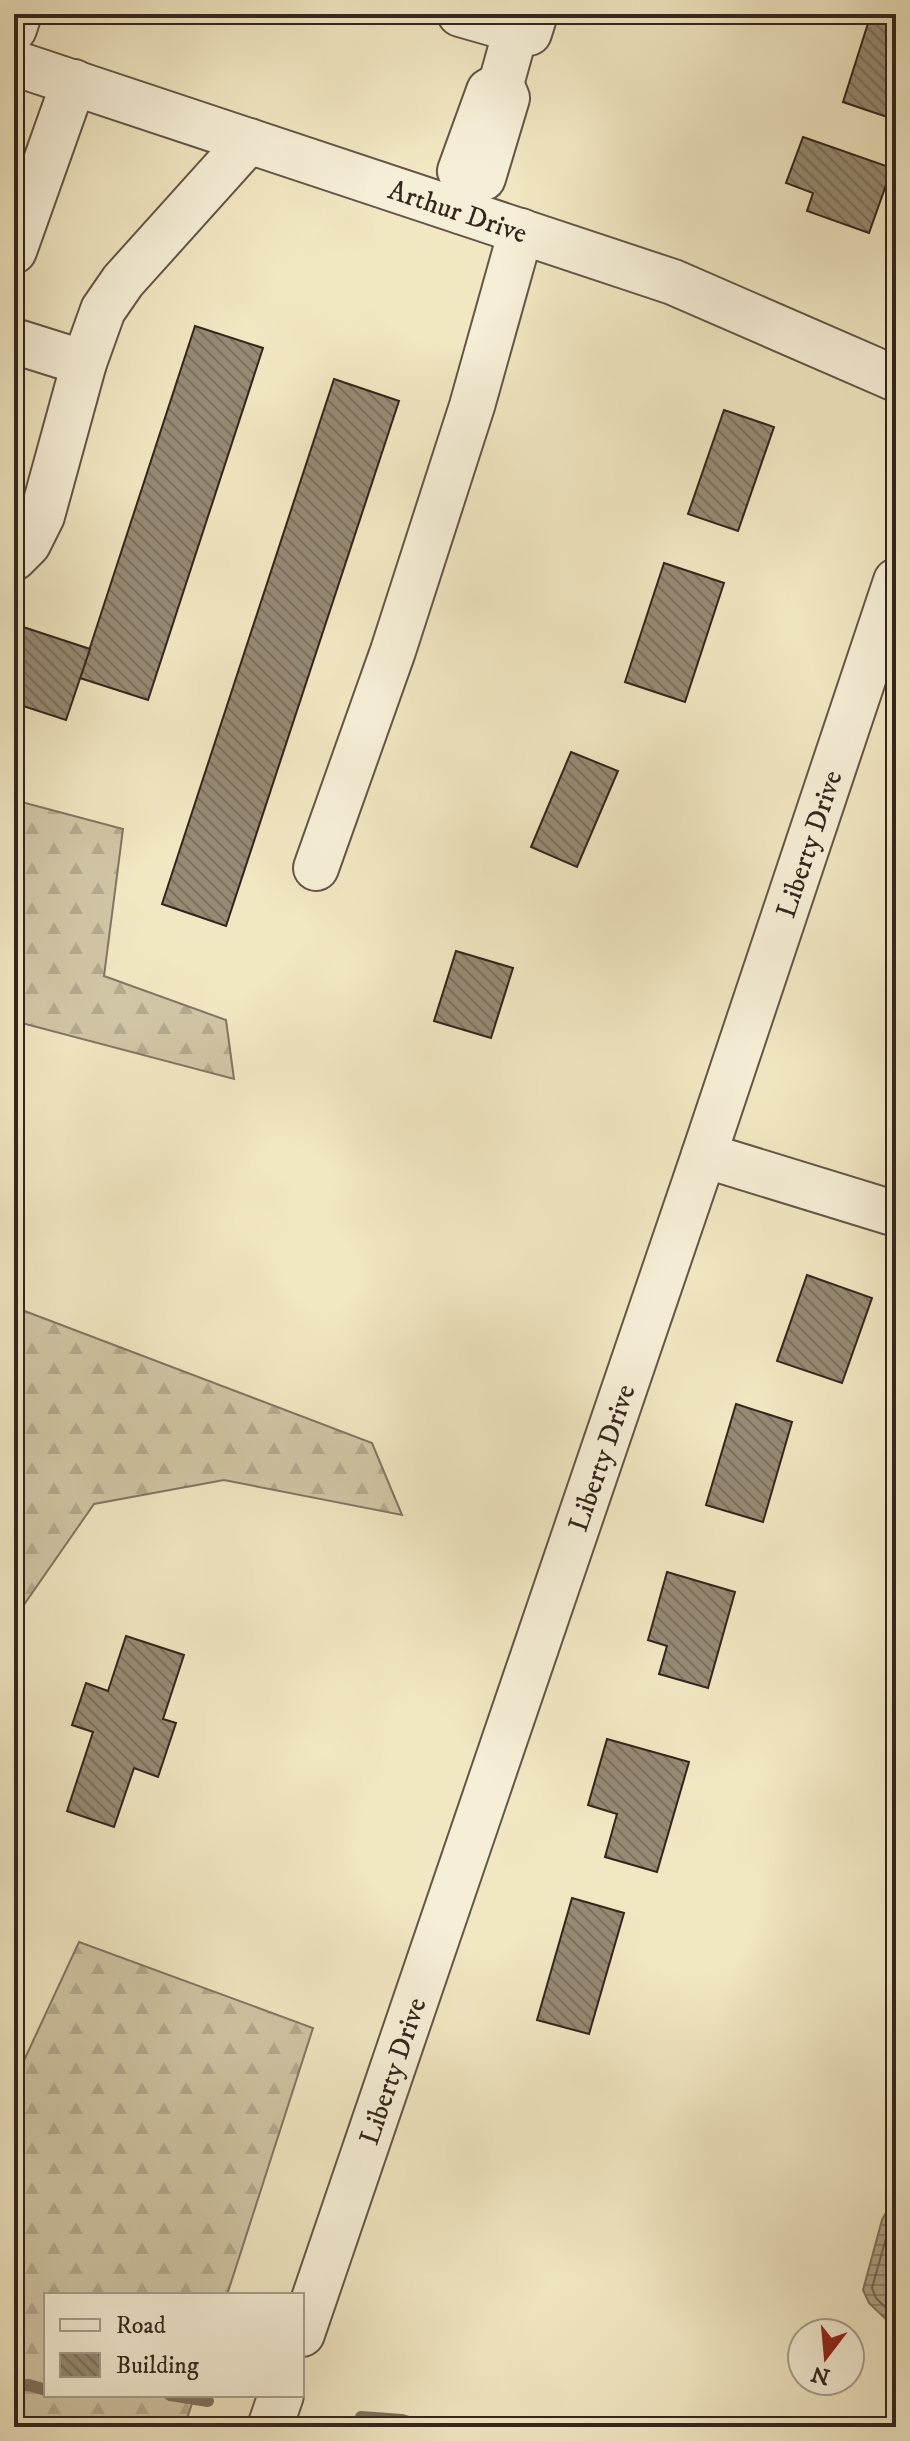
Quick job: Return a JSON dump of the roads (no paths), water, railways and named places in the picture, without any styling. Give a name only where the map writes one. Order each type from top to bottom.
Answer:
[{"type":"street","points":[[14,29],[19,14]]},
{"type":"street","points":[[460,14],[526,22],[501,84],[507,98],[483,178],[464,197]]},
{"type":"street","name":"Arthur Drive","points":[[14,63],[249,141],[464,197],[521,231],[673,282],[896,379]]},
{"type":"street","points":[[14,251],[74,82]]},
{"type":"street","points":[[14,558],[28,544],[42,516],[84,363],[103,310],[123,281],[249,141]]},
{"type":"street","points":[[316,868],[393,651],[472,406],[521,231]]},
{"type":"street","points":[[14,341],[84,363]]},
{"type":"street","name":"Liberty Drive","points":[[304,2328],[896,581]]},
{"type":"street","points":[[704,1155],[896,1214]]},
{"type":"street","points":[[270,2427],[280,2397]]},
{"type":"water","points":[[896,2195],[896,2329],[869,2303],[863,2290],[882,2220]]},
{"type":"waterway","points":[[14,2386],[29,2385],[44,2389]]},
{"type":"waterway","points":[[183,2397],[208,2401]]},
{"type":"waterway","points":[[361,2417],[402,2420],[425,2427]]}]
